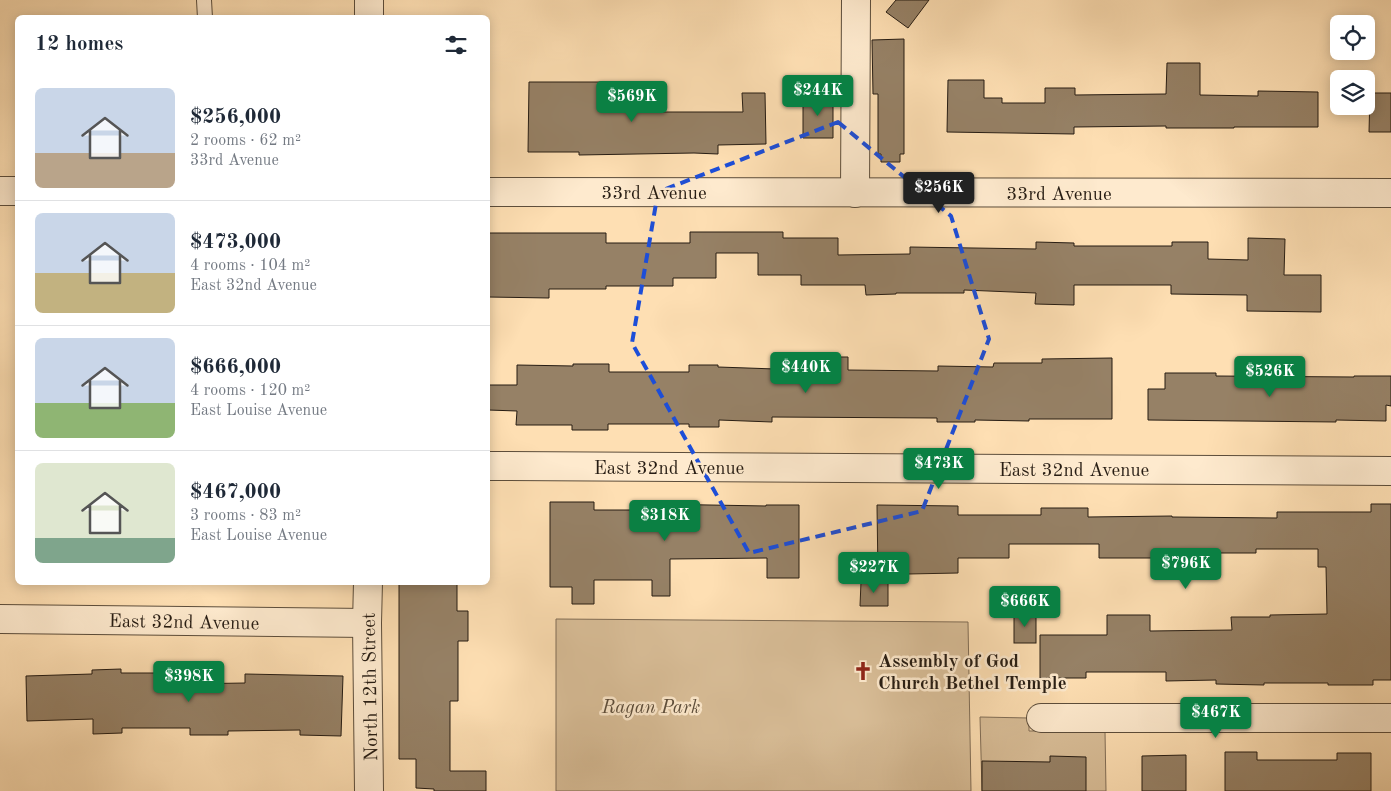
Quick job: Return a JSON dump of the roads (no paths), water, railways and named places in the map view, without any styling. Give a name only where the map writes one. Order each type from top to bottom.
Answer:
[{"type":"street","points":[[369,0],[369,15]]},
{"type":"street","points":[[855,192],[856,0]]},
{"type":"street","points":[[0,191],[15,191]]},
{"type":"street","name":"33rd Avenue","points":[[490,192],[1391,192]]},
{"type":"street","name":"East 32nd Avenue","points":[[490,466],[1391,471]]},
{"type":"street","name":"North 12th Street","points":[[368,585],[369,791]]},
{"type":"street","name":"East 32nd Avenue","points":[[0,619],[367,623]]},
{"type":"street","points":[[1041,718],[1391,718]]},
{"type":"lane","points":[[204,0],[205,15]]},
{"type":"place","name":"Assembly of God Church Bethel Temple","points":[[863,671]]},
{"type":"park label","name":"Ragan Park","points":[[651,706]]}]
